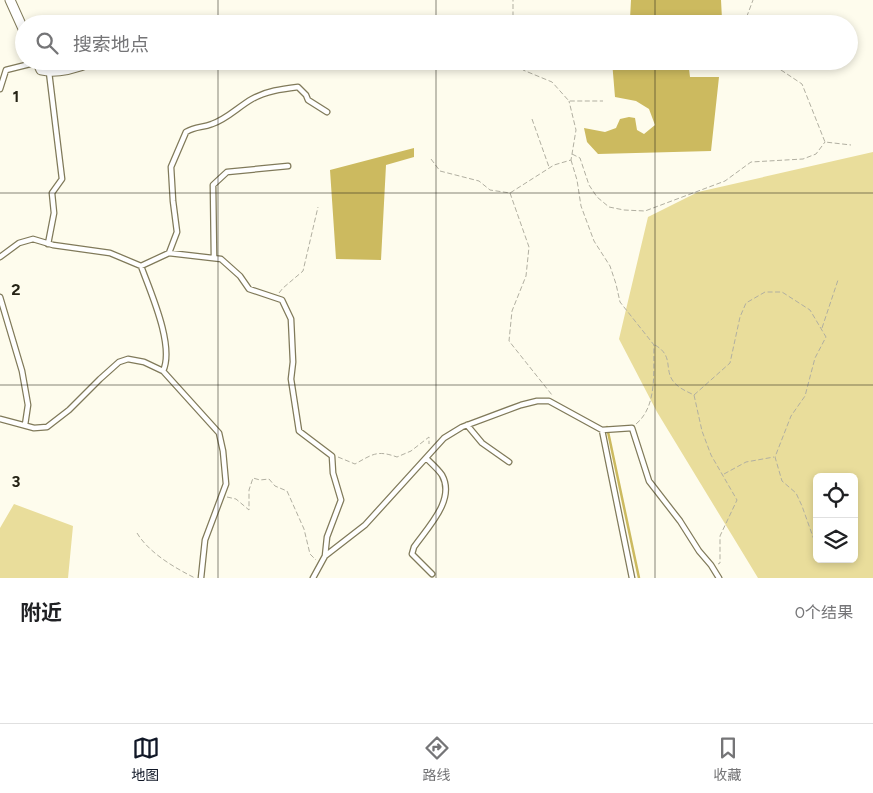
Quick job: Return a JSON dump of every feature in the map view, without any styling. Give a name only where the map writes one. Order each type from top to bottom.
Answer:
[{"type":"street","points":[[10,0],[17,15]]},
{"type":"street","points":[[42,70],[49,72],[60,70]]},
{"type":"lane","points":[[0,89],[6,70],[15,68]]},
{"type":"lane","points":[[48,244],[54,213],[52,193],[62,178],[49,72]]},
{"type":"lane","points":[[169,252],[177,232],[171,167],[186,132],[195,127],[211,125],[226,118],[253,98],[278,89],[298,87],[308,100],[327,112]]},
{"type":"lane","points":[[214,258],[213,185],[227,172],[288,166]]},
{"type":"lane","points":[[0,257],[19,243],[33,239],[48,244],[110,253],[141,266],[160,317],[166,363],[163,371]]},
{"type":"lane","points":[[141,266],[169,252],[221,259],[240,276],[249,289],[282,300],[291,319],[293,362],[291,378],[299,431],[332,456],[333,474],[341,500],[327,537],[326,556]]},
{"type":"lane","points":[[0,297],[22,371],[28,405],[25,425]]},
{"type":"lane","points":[[0,419],[34,428],[47,426],[69,410],[100,378],[120,362],[128,359],[144,362],[163,371],[219,433],[224,451],[226,484],[205,540],[201,578]]},
{"type":"lane","points":[[313,578],[326,556],[365,525],[444,438],[467,425],[521,405],[537,401],[549,401],[602,430],[632,428],[649,481],[719,578]]},
{"type":"lane","points":[[467,425],[482,443],[509,462]]},
{"type":"lane","points":[[602,430],[632,578]]},
{"type":"lane","points":[[426,458],[442,475],[446,489],[441,509],[414,547],[412,554],[432,574]]},
{"type":"path","points":[[513,0],[513,15]]},
{"type":"path","points":[[747,15],[752,0]]},
{"type":"path","points":[[524,70],[552,82],[568,101],[576,130],[571,160],[577,180],[581,206],[594,241],[610,266],[620,302],[654,345],[662,350],[668,360],[672,380],[681,389],[694,395]]},
{"type":"path","points":[[781,70],[802,84],[825,142]]},
{"type":"path","points":[[568,101],[604,101]]},
{"type":"path","points":[[532,119],[549,168]]},
{"type":"path","points":[[572,154],[580,158],[588,185],[609,207],[645,211],[725,181],[751,162],[803,159],[816,154],[825,142]]},
{"type":"path","points":[[825,142],[851,145]]},
{"type":"path","points":[[431,159],[440,171],[479,181],[490,190],[510,193],[549,168],[571,160]]},
{"type":"path","points":[[510,193],[529,247],[526,276],[512,311],[509,342],[561,406]]},
{"type":"path","points":[[276,298],[282,288],[303,271],[318,206]]},
{"type":"path","points":[[822,329],[838,280]]},
{"type":"path","points":[[694,395],[730,363],[740,317],[746,303],[765,292],[782,292],[810,310],[826,337],[815,358],[804,396],[791,416],[775,457],[782,481],[796,493],[813,537]]},
{"type":"path","points":[[632,428],[645,417],[653,389],[654,345]]},
{"type":"path","points":[[694,395],[702,431],[711,455],[737,500],[720,536],[720,563],[711,565]]},
{"type":"path","points":[[332,456],[356,464],[383,452],[397,457],[411,451],[429,437],[430,454]]},
{"type":"path","points":[[723,474],[746,462],[775,457]]},
{"type":"path","points":[[222,495],[236,499],[249,510],[249,490],[253,478],[260,480],[270,479],[275,486],[288,490],[304,529],[310,554],[315,560],[322,562]]},
{"type":"path","points":[[137,533],[142,542],[177,569],[196,578]]},
{"type":"shaded area","points":[[631,0],[721,0],[722,15],[630,15]]},
{"type":"shaded area","points":[[613,70],[689,70],[690,77],[719,77],[711,151],[598,154],[587,142],[584,128],[605,132],[616,128],[620,119],[629,117],[635,118],[637,130],[644,134],[655,125],[649,109],[636,101],[615,97]]},
{"type":"shaded area","points":[[414,148],[414,157],[386,165],[381,260],[336,259],[330,170]]},
{"type":"shaded area","points":[[873,152],[873,578],[758,578],[657,412],[619,339],[648,217],[698,192]]},
{"type":"shaded area","points":[[14,504],[73,526],[68,578],[0,578],[0,528]]},
{"type":"waterway","points":[[607,427],[639,578]]}]
